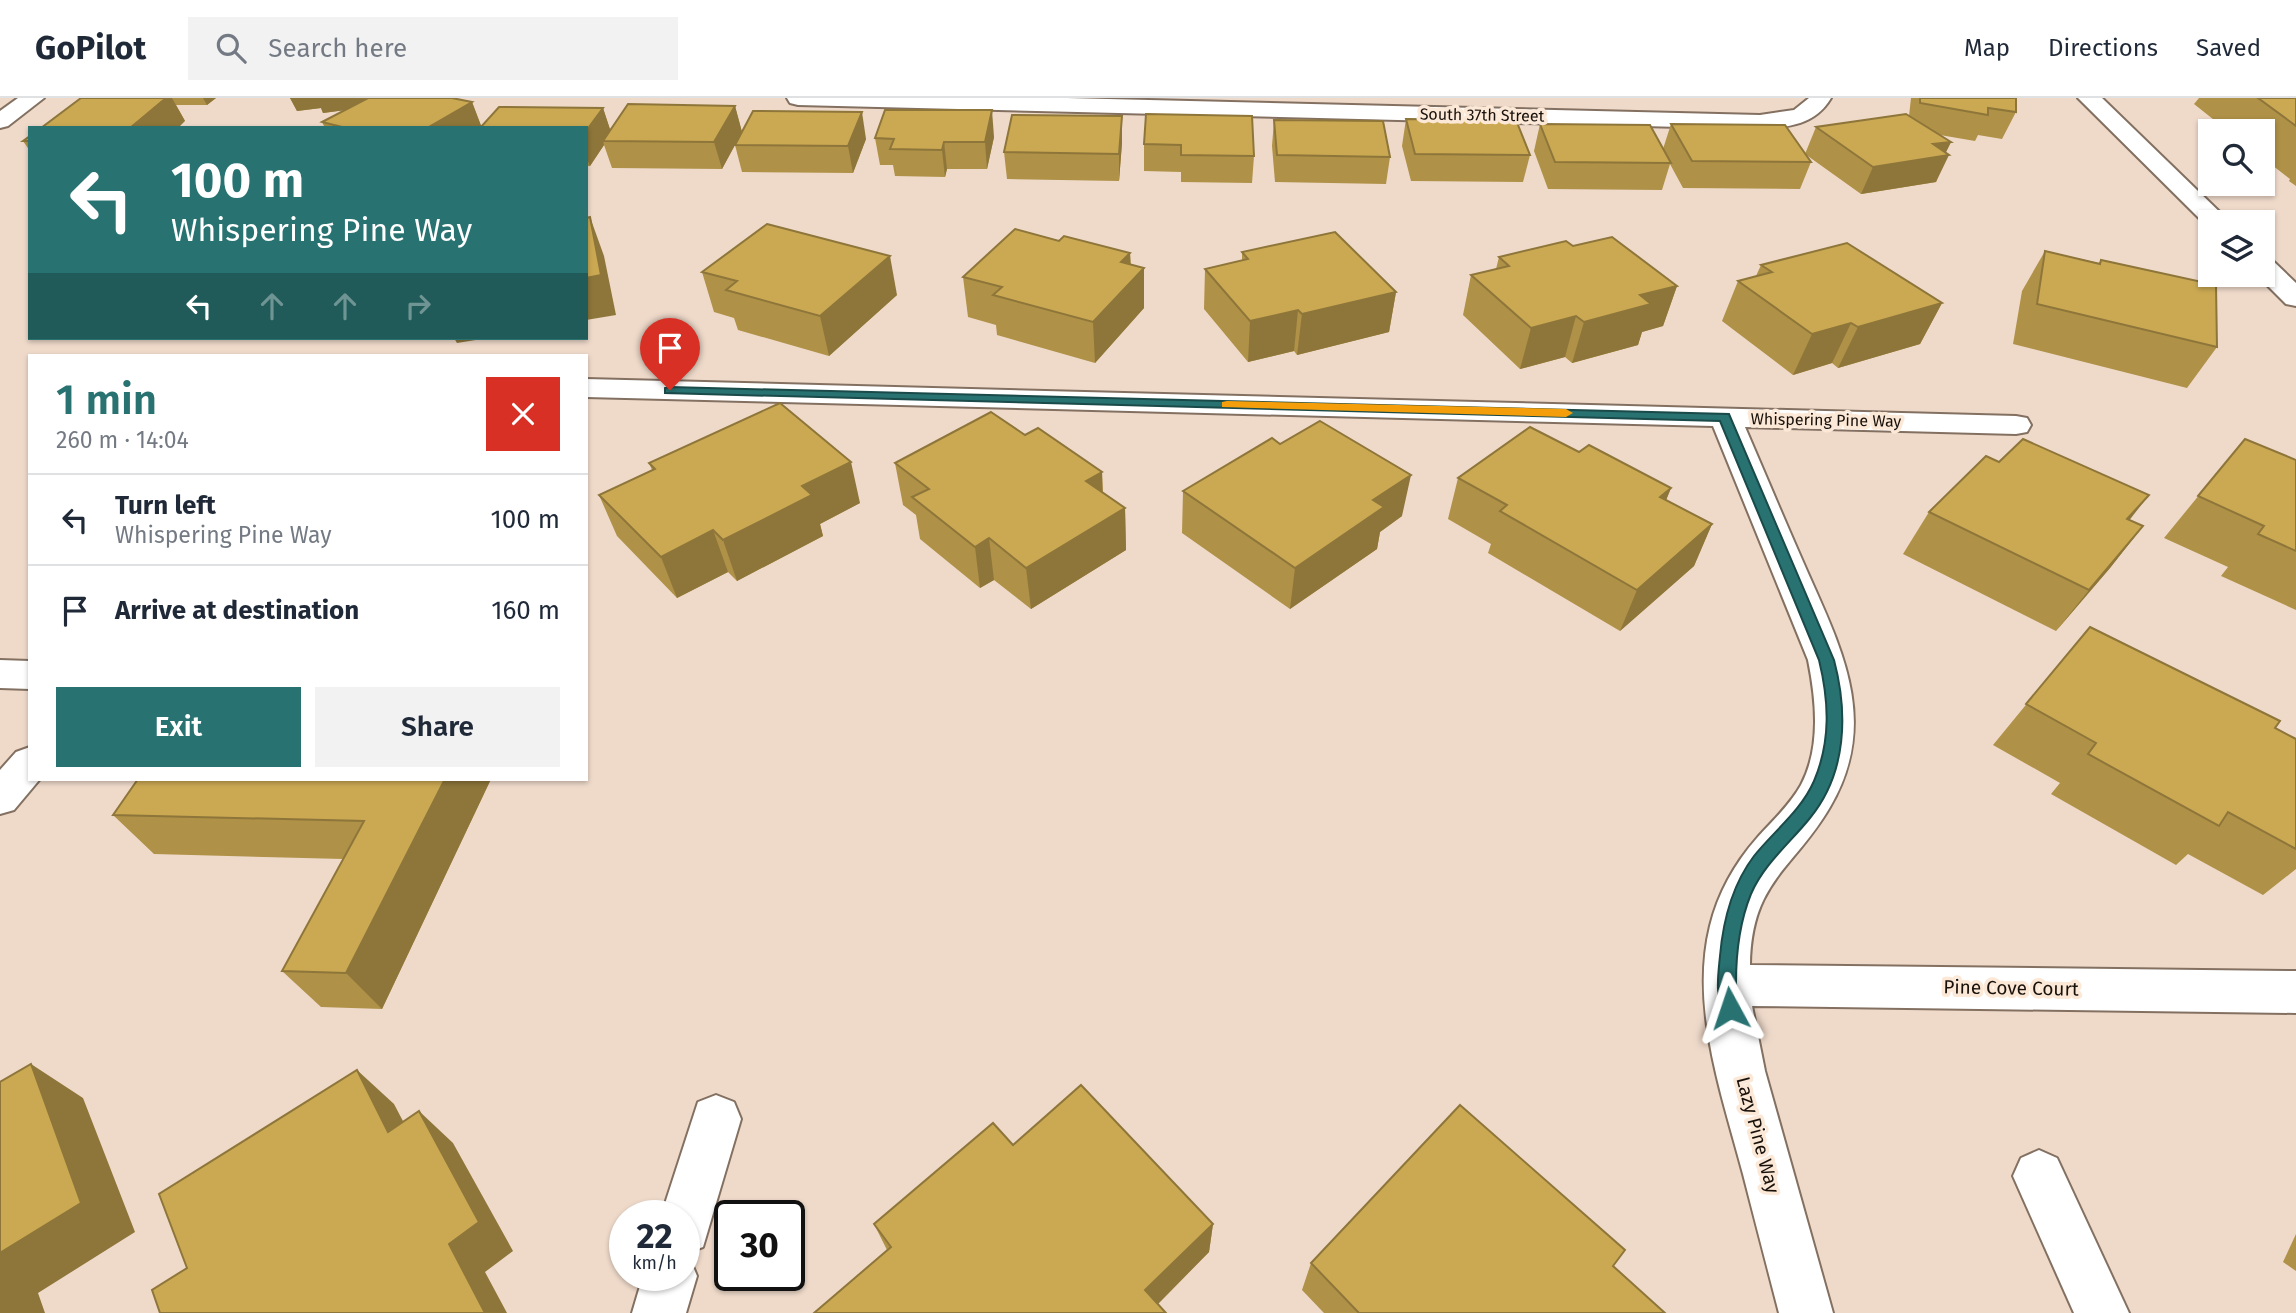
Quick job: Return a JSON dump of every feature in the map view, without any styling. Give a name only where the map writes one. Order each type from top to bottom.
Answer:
[{"type":"street","points":[[0,121],[33,98]]},
{"type":"street","name":"South 37th Street","points":[[798,98],[1760,122],[1804,115],[1816,107],[1821,98]]},
{"type":"street","points":[[2089,98],[2205,210]]},
{"type":"street","points":[[2275,278],[2296,298]]},
{"type":"street","name":"Whispering Pine Way","points":[[588,388],[2016,425]]},
{"type":"street","name":"Lazy Pine Way","points":[[1725,417],[1826,660],[1834,691],[1836,722],[1832,752],[1822,782],[1806,811],[1759,863],[1743,893],[1732,928],[1726,985],[1742,1077],[1807,1313]]},
{"type":"street","points":[[0,674],[28,675]]},
{"type":"street","points":[[0,798],[28,764]]},
{"type":"street","name":"Pine Cove Court","points":[[1726,985],[2296,992]]},
{"type":"street","points":[[692,1200],[716,1119]]},
{"type":"street","points":[[2039,1176],[2102,1313]]},
{"type":"street","points":[[659,1313],[666,1291]]},
{"type":"building","points":[[81,98],[166,98],[132,126],[44,126]]},
{"type":"building","points":[[368,98],[452,98],[472,102],[430,126],[338,126],[322,122]]},
{"type":"building","points":[[1920,98],[2016,98],[2016,112],[1988,108],[1988,115],[1920,103]]},
{"type":"building","points":[[2258,98],[2296,98],[2296,126]]},
{"type":"building","points":[[628,104],[735,106],[714,142],[603,141]]},
{"type":"building","points":[[499,107],[603,108],[588,128],[588,126],[482,126]]},
{"type":"building","points":[[885,110],[992,110],[985,142],[944,142],[942,150],[890,149],[894,139],[875,138]]},
{"type":"building","points":[[753,111],[862,112],[848,146],[735,145]]},
{"type":"building","points":[[1146,114],[1252,116],[1254,156],[1181,155],[1181,145],[1144,144]]},
{"type":"building","points":[[1906,114],[1951,142],[1933,144],[1949,155],[1873,167],[1816,127]]},
{"type":"building","points":[[1012,115],[1122,116],[1119,154],[1004,152]]},
{"type":"building","points":[[1406,119],[1516,120],[1530,155],[1415,154]]},
{"type":"building","points":[[1274,120],[1383,121],[1390,157],[1277,155]]},
{"type":"building","points":[[1540,124],[1650,125],[1671,163],[1555,162]]},
{"type":"building","points":[[1671,124],[1785,125],[1811,162],[1692,161]]},
{"type":"building","points":[[588,218],[601,275],[588,278]]},
{"type":"building","points":[[767,224],[890,256],[820,316],[726,290],[737,281],[702,272]]},
{"type":"building","points":[[1015,229],[1059,241],[1064,236],[1130,253],[1121,262],[1144,268],[1093,322],[993,295],[1002,287],[963,277]]},
{"type":"building","points":[[1335,232],[1396,292],[1302,314],[1298,310],[1250,321],[1205,269],[1248,259],[1242,252]]},
{"type":"building","points":[[1612,237],[1677,286],[1640,295],[1651,304],[1584,322],[1576,316],[1531,328],[1471,275],[1509,266],[1499,257],[1566,241],[1573,246]]},
{"type":"building","points":[[1847,243],[1942,303],[1858,327],[1851,323],[1812,334],[1738,281],[1772,272],[1761,265]]},
{"type":"building","points":[[2045,251],[2100,264],[2101,260],[2198,281],[2198,287],[2216,287],[2217,347],[2037,304]]},
{"type":"building","points":[[780,403],[851,462],[802,486],[812,495],[723,540],[713,530],[661,557],[599,495],[655,469],[649,463]]},
{"type":"building","points":[[991,412],[1025,435],[1038,428],[1102,472],[1086,481],[1125,508],[1026,568],[989,538],[975,547],[912,497],[929,489],[895,463]]},
{"type":"building","points":[[1320,421],[1411,475],[1373,500],[1384,507],[1295,568],[1183,491],[1272,438],[1280,444]]},
{"type":"building","points":[[1530,427],[1579,452],[1589,445],[1671,488],[1660,497],[1712,524],[1637,590],[1500,511],[1507,505],[1458,478]]},
{"type":"building","points":[[2023,439],[2149,495],[2127,519],[2143,526],[2089,590],[1929,512],[1986,456],[1999,462]]},
{"type":"building","points":[[2245,439],[2296,460],[2296,551],[2258,534],[2264,526],[2198,496]]},
{"type":"building","points":[[2090,627],[2280,721],[2275,728],[2296,739],[2296,849],[2228,812],[2219,826],[2088,754],[2096,743],[2026,704]]},
{"type":"building","points":[[137,781],[444,781],[346,973],[282,971],[364,821],[113,815]]},
{"type":"building","points":[[31,1064],[81,1203],[0,1253],[0,1082]]},
{"type":"building","points":[[357,1070],[388,1132],[419,1111],[479,1222],[449,1244],[485,1313],[160,1313],[152,1290],[187,1268],[159,1194]]},
{"type":"building","points":[[1081,1085],[1213,1224],[1145,1290],[1166,1313],[814,1313],[891,1247],[874,1224],[993,1123],[1013,1145]]},
{"type":"building","points":[[1460,1105],[1625,1250],[1613,1266],[1665,1313],[1359,1313],[1311,1263]]},
{"type":"slow traffic","points":[[1227,404],[1566,413]]},
{"type":"route","points":[[670,390],[1725,417],[1826,660],[1834,691],[1836,722],[1832,752],[1822,782],[1806,811],[1759,863],[1743,893],[1732,928],[1726,985],[1730,1008]]}]
